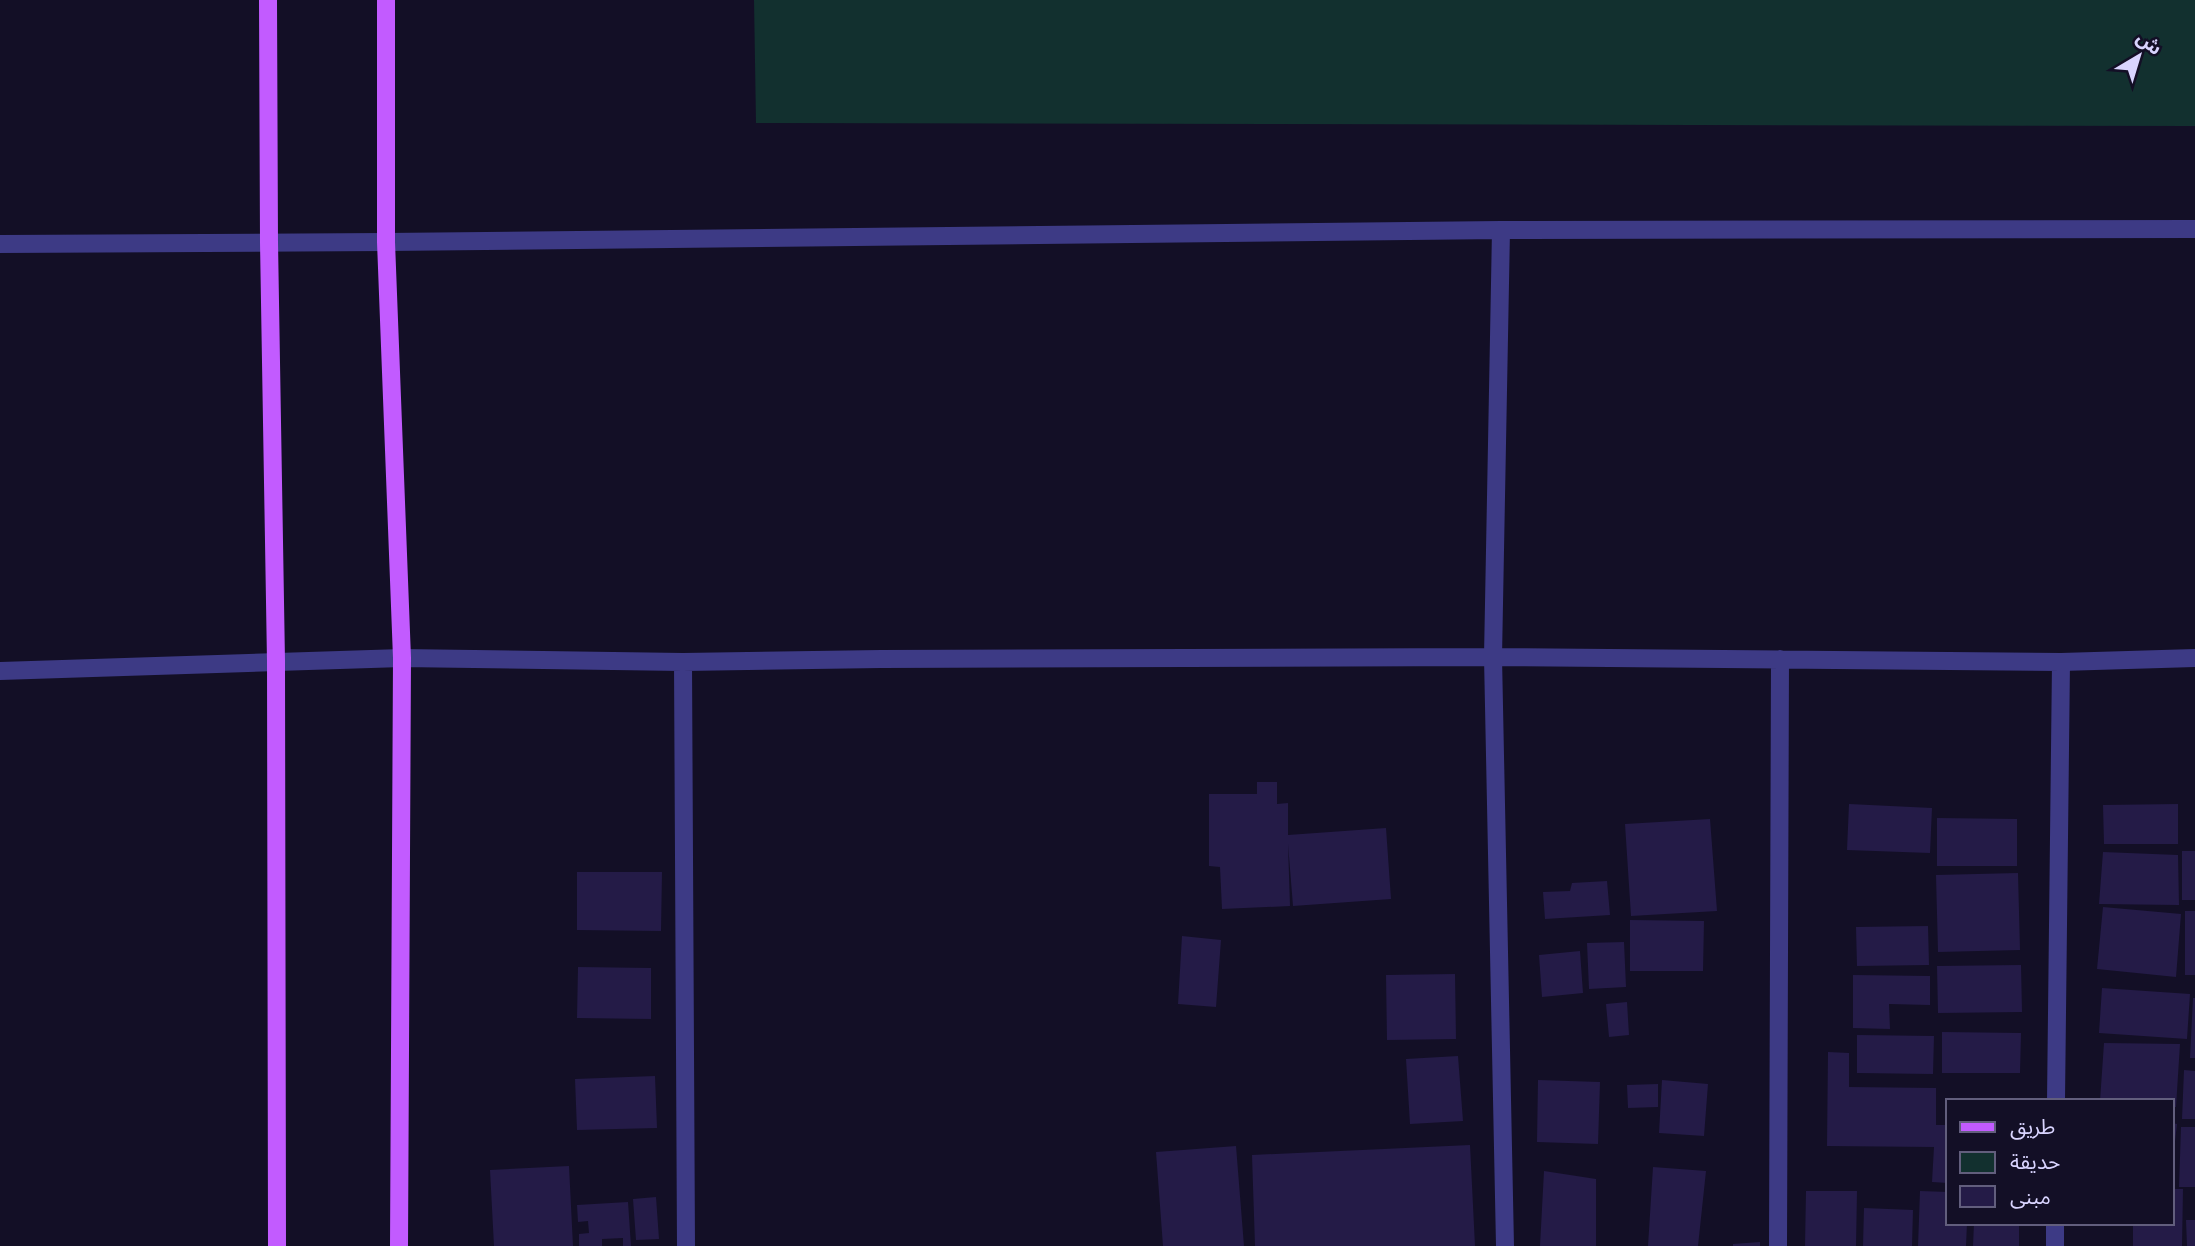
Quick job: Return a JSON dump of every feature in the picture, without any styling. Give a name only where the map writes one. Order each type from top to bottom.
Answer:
[{"type":"main road","points":[[268,0],[276,661],[277,1246]]},
{"type":"main road","points":[[386,0],[386,242],[402,658],[399,1246]]},
{"type":"street","points":[[0,244],[1501,230],[2195,229]]},
{"type":"street","points":[[1501,230],[1493,657],[1505,1246]]},
{"type":"street","points":[[0,671],[402,658],[683,662],[1493,657],[2061,662],[2195,658]]},
{"type":"street","points":[[1778,1246],[1780,659]]},
{"type":"street","points":[[683,662],[685,1246]]},
{"type":"street","points":[[2056,1099],[2061,662]]},
{"type":"street","points":[[2055,1225],[2055,1246]]},
{"type":"green space","points":[[754,0],[2195,0],[2195,126],[756,123]]},
{"type":"building","points":[[1257,782],[1277,782],[1277,804],[1288,803],[1288,835],[1386,828],[1391,899],[1293,906],[1288,844],[1290,906],[1222,909],[1220,867],[1209,866],[1209,794],[1257,794]]},
{"type":"building","points":[[1849,804],[1932,808],[1930,853],[1847,850]]},
{"type":"building","points":[[2178,804],[2178,844],[2104,844],[2103,805]]},
{"type":"building","points":[[1937,818],[2017,819],[2017,866],[1937,866]]},
{"type":"building","points":[[1710,819],[1717,911],[1631,916],[1625,824]]},
{"type":"building","points":[[2182,851],[2195,851],[2195,900],[2182,900]]},
{"type":"building","points":[[2103,852],[2178,855],[2179,905],[2099,904]]},
{"type":"building","points":[[577,872],[662,872],[661,931],[577,930]]},
{"type":"building","points":[[2018,873],[2020,950],[1938,952],[1936,875]]},
{"type":"building","points":[[1607,881],[1610,915],[1545,919],[1543,892],[1570,891],[1572,883]]},
{"type":"building","points":[[2103,907],[2181,914],[2176,977],[2097,969]]},
{"type":"building","points":[[2185,911],[2195,911],[2195,975],[2185,975]]},
{"type":"building","points":[[1630,920],[1704,921],[1703,971],[1630,971]]},
{"type":"building","points":[[1928,926],[1929,965],[1857,966],[1856,927]]},
{"type":"building","points":[[1182,936],[1221,940],[1216,1007],[1178,1004]]},
{"type":"building","points":[[1624,942],[1626,987],[1589,989],[1587,943]]},
{"type":"building","points":[[1580,951],[1583,993],[1542,997],[1539,955]]},
{"type":"building","points":[[2021,965],[2022,1012],[1938,1013],[1937,966]]},
{"type":"building","points":[[578,967],[651,968],[651,1019],[577,1018]]},
{"type":"building","points":[[1455,974],[1456,1039],[1387,1040],[1386,975]]},
{"type":"building","points":[[1853,975],[1930,976],[1930,1005],[1889,1004],[1890,1029],[1853,1028]]},
{"type":"building","points":[[2102,988],[2190,994],[2187,1039],[2099,1033]]},
{"type":"building","points":[[2193,998],[2195,1058],[2190,1058]]},
{"type":"building","points":[[1627,1002],[1629,1035],[1609,1037],[1606,1004]]},
{"type":"building","points":[[1942,1032],[2021,1033],[2020,1073],[1942,1073]]},
{"type":"building","points":[[1857,1035],[1934,1036],[1933,1074],[1857,1073]]},
{"type":"building","points":[[2104,1043],[2180,1044],[2176,1107],[2174,1099],[2100,1099]]},
{"type":"building","points":[[1828,1052],[1849,1053],[1849,1087],[1936,1088],[1936,1125],[1946,1125],[1946,1183],[1932,1182],[1934,1147],[1827,1146]]},
{"type":"building","points":[[1458,1056],[1463,1121],[1410,1124],[1406,1059]]},
{"type":"building","points":[[2184,1070],[2195,1071],[2195,1119],[2182,1119]]},
{"type":"building","points":[[655,1076],[657,1128],[577,1130],[575,1079]]},
{"type":"building","points":[[1538,1080],[1600,1082],[1598,1144],[1537,1142]]},
{"type":"building","points":[[1662,1080],[1708,1084],[1704,1136],[1659,1133]]},
{"type":"building","points":[[1658,1084],[1658,1107],[1628,1108],[1627,1085]]},
{"type":"building","points":[[2174,1123],[2177,1124],[2174,1150]]},
{"type":"building","points":[[2181,1127],[2195,1127],[2195,1187],[2179,1187]]},
{"type":"building","points":[[1470,1145],[1475,1246],[1255,1246],[1252,1155]]},
{"type":"building","points":[[1236,1146],[1244,1246],[1163,1246],[1156,1152]]},
{"type":"building","points":[[569,1166],[573,1246],[494,1246],[490,1170]]},
{"type":"building","points":[[1653,1167],[1706,1171],[1698,1246],[1648,1246]]},
{"type":"building","points":[[1544,1171],[1596,1179],[1596,1246],[1540,1246]]},
{"type":"building","points":[[2174,1189],[2183,1189],[2182,1246],[2133,1246],[2133,1225],[2174,1225]]},
{"type":"building","points":[[1806,1191],[1857,1191],[1856,1246],[1805,1246]]},
{"type":"building","points":[[1920,1191],[1946,1192],[1946,1225],[1967,1225],[1966,1246],[1918,1246]]},
{"type":"building","points":[[656,1197],[659,1239],[636,1240],[633,1199]]},
{"type":"building","points":[[628,1202],[631,1246],[623,1246],[623,1238],[602,1239],[602,1246],[579,1246],[579,1234],[589,1233],[588,1221],[578,1222],[577,1205]]},
{"type":"building","points":[[1864,1208],[1913,1210],[1912,1246],[1863,1246]]},
{"type":"building","points":[[2186,1220],[2195,1220],[2195,1246],[2187,1246]]},
{"type":"building","points":[[1974,1225],[2019,1225],[2019,1246],[1973,1246]]},
{"type":"building","points":[[1760,1242],[1760,1246],[1733,1246],[1733,1244]]}]
